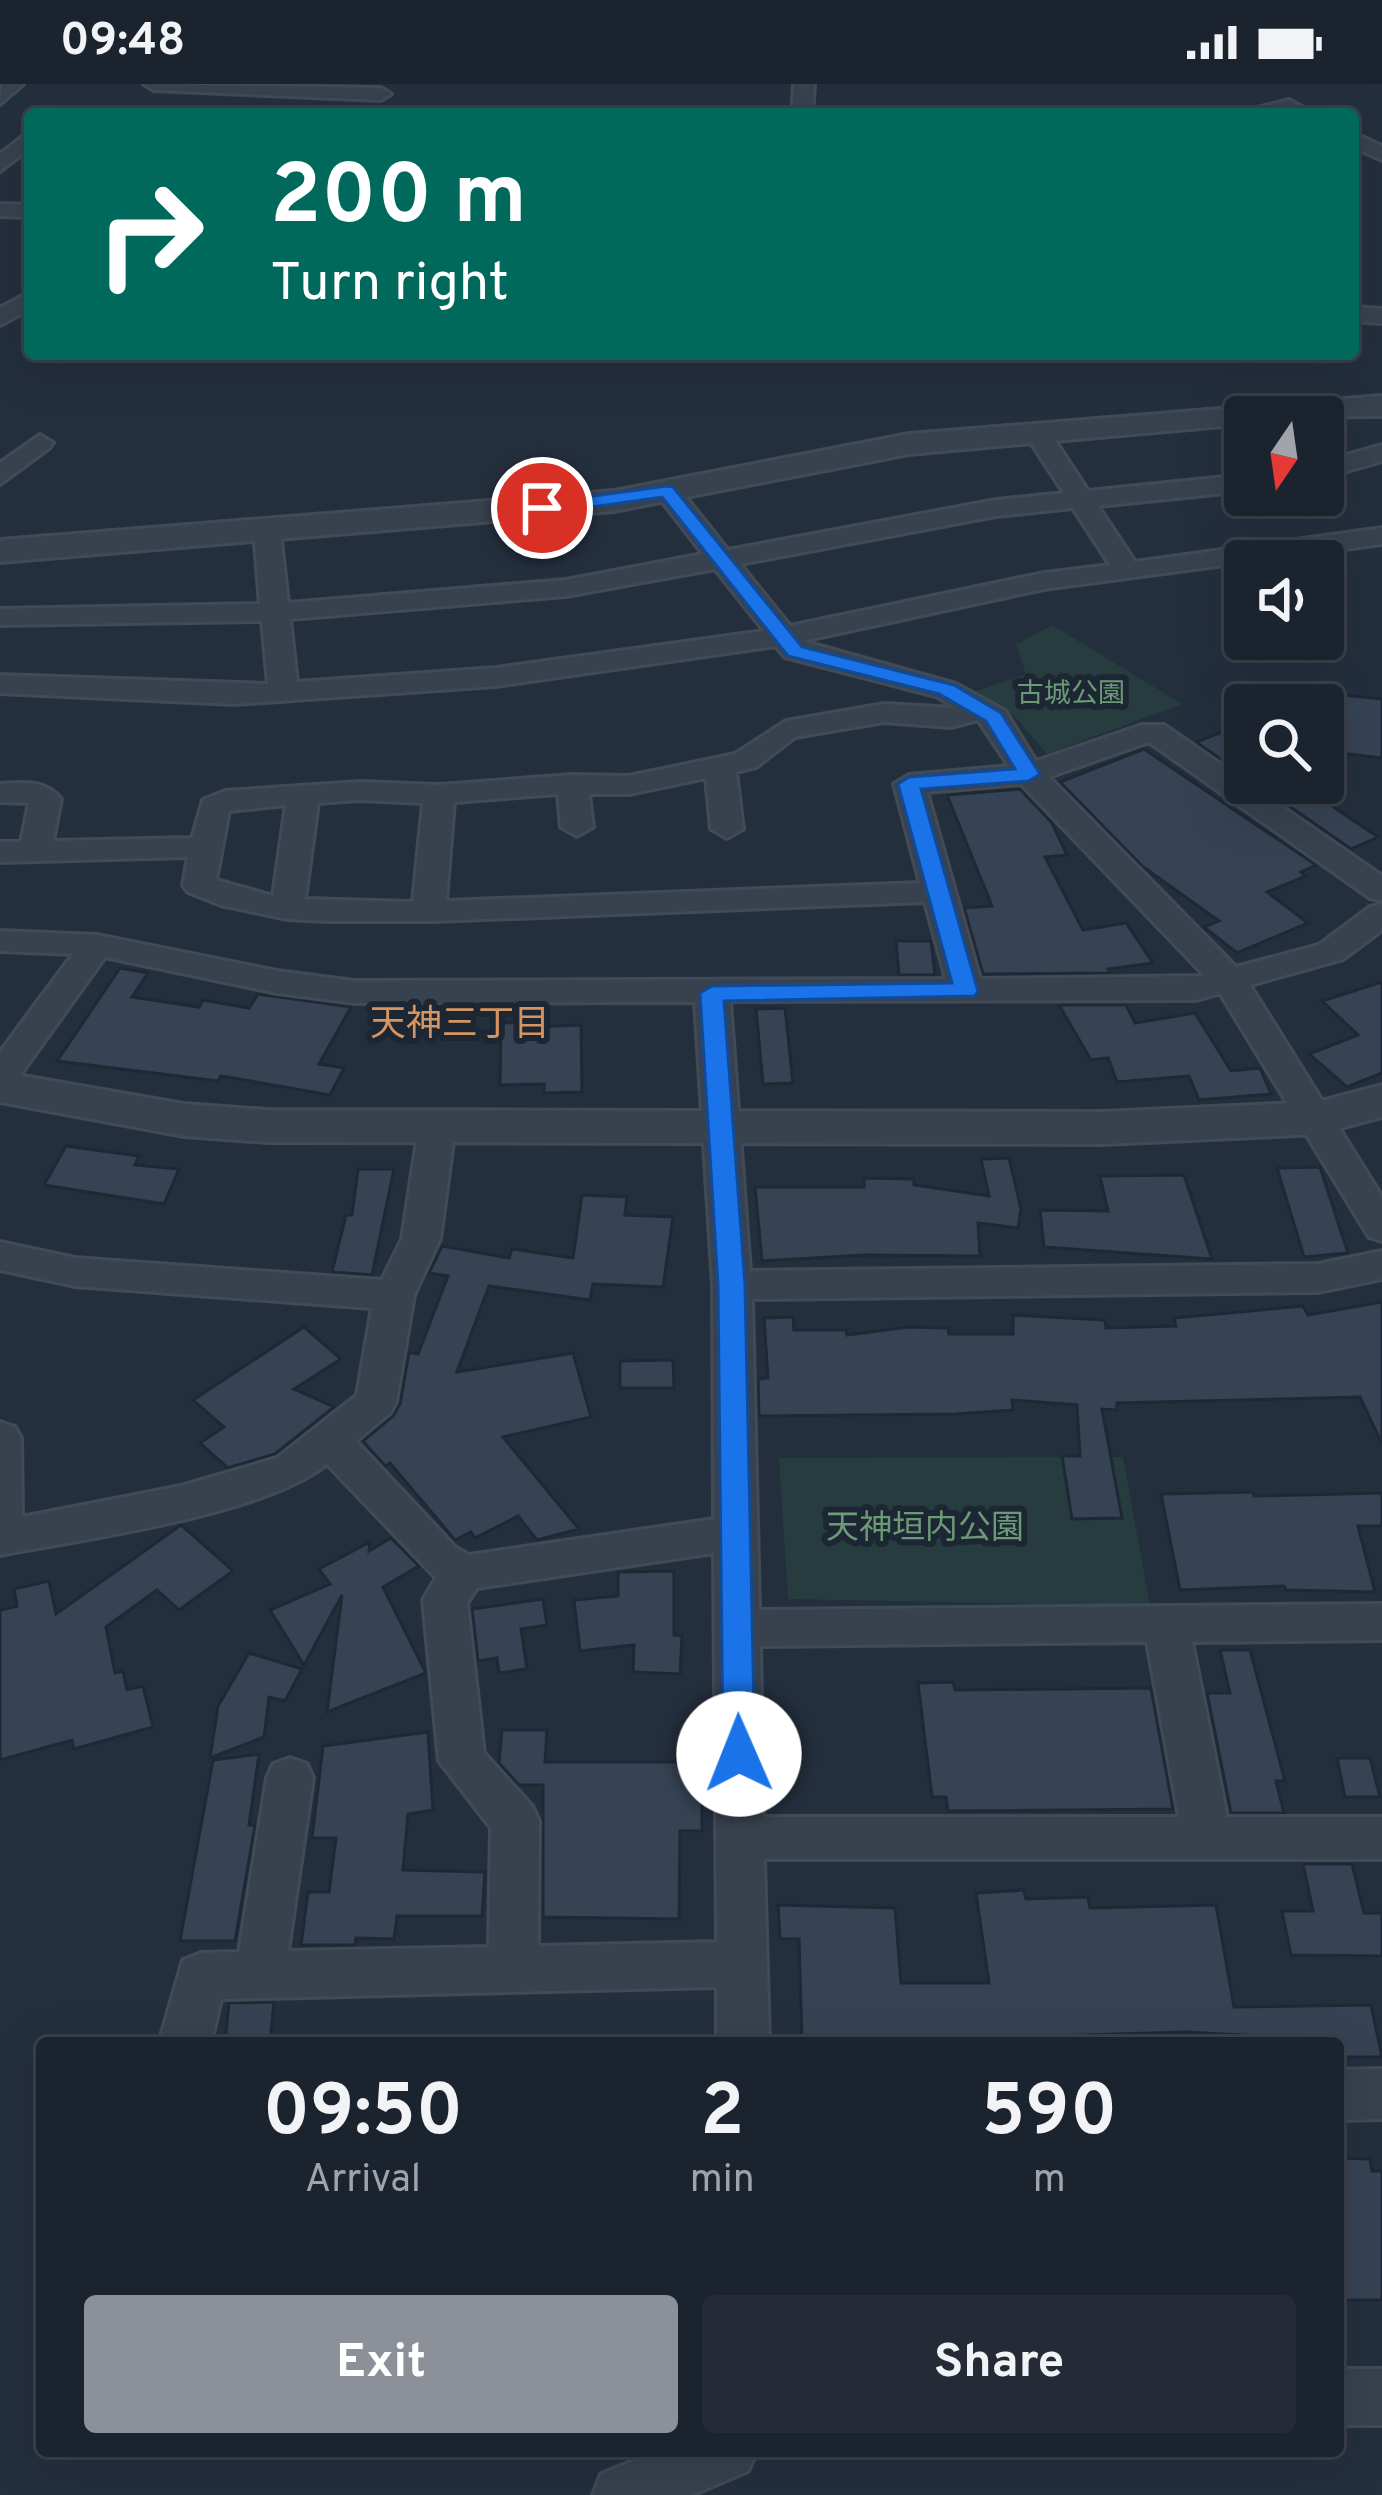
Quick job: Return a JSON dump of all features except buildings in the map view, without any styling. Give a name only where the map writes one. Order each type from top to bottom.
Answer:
[{"type":"street","points":[[0,98],[13,84]]},
{"type":"street","points":[[154,84],[387,89]]},
{"type":"street","points":[[363,108],[387,89]]},
{"type":"street","points":[[0,165],[24,130]]},
{"type":"street","points":[[0,551],[511,512],[667,491],[910,444],[1382,406]]},
{"type":"street","points":[[1037,432],[1126,569]]},
{"type":"street","points":[[0,476],[40,443]]},
{"type":"street","points":[[1344,464],[1382,453]]},
{"type":"street","points":[[0,617],[277,612],[566,588],[976,512],[1224,484]]},
{"type":"street","points":[[667,491],[795,651],[946,690],[984,710],[1007,735],[1029,774],[1230,981],[1382,1228]]},
{"type":"street","points":[[267,532],[283,692]]},
{"type":"street","points":[[0,684],[234,695],[496,677],[782,637],[1044,581],[1336,546],[1382,536]]},
{"type":"street","points":[[939,892],[429,910],[287,909],[214,894],[200,885],[214,807],[225,800],[360,791],[439,794],[572,784],[629,785],[745,761],[786,730],[884,713],[951,718],[984,710]]},
{"type":"street","points":[[966,991],[909,784],[1029,774],[1153,731],[1382,891]]},
{"type":"street","points":[[720,766],[727,830]]},
{"type":"street","points":[[572,784],[577,827]]},
{"type":"street","points":[[0,793],[33,792],[45,799],[35,850]]},
{"type":"street","points":[[429,910],[439,794]]},
{"type":"street","points":[[287,909],[303,796]]},
{"type":"street","points":[[0,852],[206,847]]},
{"type":"street","points":[[0,940],[97,945],[277,982],[355,992],[1196,989],[1330,952],[1382,914]]},
{"type":"street","points":[[0,1077],[97,945]]},
{"type":"street","points":[[712,993],[731,1285],[743,2037]]},
{"type":"street","points":[[0,1087],[184,1120],[268,1126],[1103,1127],[1318,1118],[1382,1101]]},
{"type":"street","points":[[0,1438],[0,1538],[181,1503],[291,1470],[376,1402],[394,1295],[421,1239],[437,1127]]},
{"type":"street","points":[[0,1256],[75,1272],[394,1295]]},
{"type":"street","points":[[731,1285],[1318,1278],[1382,1265]]},
{"type":"street","points":[[329,1439],[440,1559],[464,1573],[624,1546],[735,1534]]},
{"type":"street","points":[[464,1573],[445,1600],[462,1761],[515,1821],[513,1968]]},
{"type":"street","points":[[737,1628],[1382,1622]]},
{"type":"street","points":[[1166,1624],[1207,1838]]},
{"type":"street","points":[[260,1974],[290,1778]]},
{"type":"street","points":[[740,1838],[1382,1838]]},
{"type":"street","points":[[186,2037],[201,1976],[742,1964]]},
{"type":"street","points":[[1344,2095],[1382,2094]]},
{"type":"street","points":[[1344,2397],[1382,2397]]},
{"type":"street","points":[[622,2495],[714,2457]]},
{"type":"green space","name":"古城公園","points":[[1052,625],[1182,704],[1047,754],[1017,719],[976,691],[1026,674],[1016,644]]},
{"type":"green space","name":"天神垣内公園","points":[[1123,1457],[1150,1606],[788,1599],[779,1458]]},
{"type":"district","name":"天神三丁目","points":[[460,1026]]},
{"type":"route","points":[[542,508],[667,491],[795,651],[946,690],[994,717],[1029,774],[909,784],[966,991],[712,993],[731,1285],[739,1754]]}]
